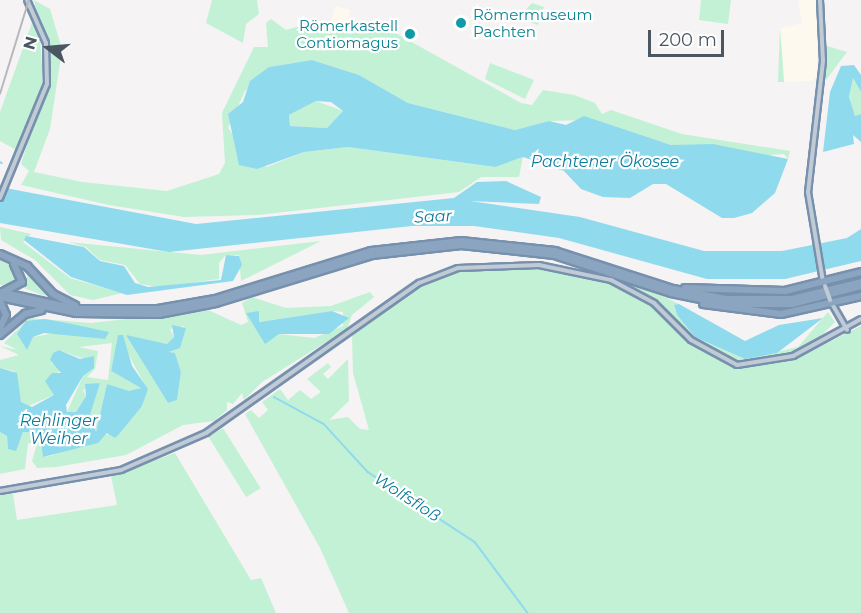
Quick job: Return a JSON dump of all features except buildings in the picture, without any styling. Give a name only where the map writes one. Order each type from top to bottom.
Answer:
[{"type":"highway","points":[[0,291],[90,310],[194,303],[358,256],[444,241],[517,244],[588,259],[656,284],[702,296],[760,301],[807,297],[861,282]]},
{"type":"highway","points":[[371,253],[445,246],[517,249],[586,264],[662,290],[748,313],[794,313],[861,296]]},
{"type":"highway","points":[[0,256],[27,266],[62,300],[90,310]]},
{"type":"highway","points":[[0,256],[18,266],[23,276],[16,290],[0,291]]},
{"type":"highway","points":[[0,335],[28,312],[59,311],[124,316],[180,311],[358,256]]},
{"type":"highway","points":[[656,284],[749,293],[824,284],[861,273]]},
{"type":"highway","points":[[662,290],[760,306],[807,302],[861,286]]},
{"type":"highway","points":[[0,299],[59,311]]},
{"type":"highway","points":[[0,299],[6,315],[0,328]]},
{"type":"main road","points":[[0,198],[39,112],[48,73],[43,33],[27,0]]},
{"type":"main road","points":[[820,0],[823,61],[809,209],[824,284],[847,330]]},
{"type":"main road","points":[[0,491],[121,470],[205,434],[410,289],[458,268],[539,265],[605,278],[646,298],[686,337],[737,365],[793,356],[847,330],[861,319]]},
{"type":"shaded area","points":[[798,0],[817,0],[817,75],[812,81],[784,82],[780,28],[802,23]]},
{"type":"shaded area","points":[[335,6],[351,10],[345,31],[330,27]]},
{"type":"green space","points":[[34,0],[50,9],[62,49],[50,129],[34,172],[82,182],[167,191],[219,174],[225,163],[222,113],[254,47],[268,47],[266,23],[271,19],[286,30],[315,22],[347,32],[351,20],[390,30],[521,103],[532,105],[543,90],[574,95],[595,103],[602,114],[611,110],[682,134],[790,151],[788,159],[784,154],[755,156],[729,148],[671,145],[588,120],[549,121],[515,130],[408,103],[359,75],[312,60],[269,67],[245,91],[228,128],[238,141],[236,153],[267,167],[304,152],[348,147],[494,167],[523,157],[519,177],[481,177],[459,192],[258,215],[184,217],[109,205],[21,185],[29,171],[21,164],[50,70]]},
{"type":"green space","points":[[212,0],[257,0],[259,14],[246,24],[243,43],[206,23]]},
{"type":"green space","points":[[701,0],[731,0],[728,24],[699,20]]},
{"type":"green space","points":[[532,3],[544,7],[538,25],[518,18]]},
{"type":"green space","points":[[33,20],[40,38],[43,82],[18,151],[0,141],[0,112]]},
{"type":"green space","points":[[780,29],[782,53],[784,82],[778,82]]},
{"type":"green space","points":[[827,46],[847,52],[826,80],[825,78]]},
{"type":"green space","points":[[490,63],[534,80],[525,99],[485,79]]},
{"type":"green space","points":[[853,78],[861,92],[861,114],[855,117],[849,97]]},
{"type":"green space","points":[[316,101],[343,111],[327,128],[290,126],[289,115]]},
{"type":"green space","points":[[0,227],[31,234],[23,242],[70,278],[122,293],[93,300],[70,295],[35,260],[1,240]]},
{"type":"green space","points":[[321,241],[241,281],[239,255],[226,255],[219,263],[219,279],[159,287],[140,284],[125,265],[100,260],[86,247],[68,242],[201,255]]},
{"type":"green space","points":[[0,260],[14,267],[14,284],[0,285]]},
{"type":"green space","points":[[526,267],[625,282],[661,295],[679,304],[674,306],[677,315],[695,337],[745,359],[798,347],[828,312],[835,322],[813,344],[815,349],[861,326],[861,613],[349,613],[320,548],[245,414],[251,410],[259,418],[268,410],[262,402],[280,389],[288,400],[300,390],[311,399],[321,392],[307,379],[328,363],[331,367],[323,374],[328,379],[348,359],[349,401],[329,420],[348,417],[360,429],[369,430],[353,373],[352,335],[431,279],[471,269]]},
{"type":"green space","points":[[28,273],[47,293],[45,296],[24,288]]},
{"type":"green space","points":[[370,292],[374,297],[352,315],[347,329],[262,382],[244,400],[242,393],[233,404],[227,402],[227,410],[214,421],[183,425],[126,455],[56,467],[37,468],[32,461],[37,444],[28,443],[25,469],[0,474],[0,432],[7,436],[8,449],[18,445],[23,432],[39,433],[43,457],[50,456],[111,433],[142,406],[147,389],[118,335],[111,371],[141,388],[129,392],[107,384],[96,432],[90,415],[99,382],[83,390],[86,396],[76,412],[67,412],[83,376],[94,368],[84,359],[59,350],[51,363],[62,370],[55,374],[54,395],[28,406],[21,402],[14,371],[0,368],[0,360],[19,355],[0,346],[17,350],[4,343],[29,318],[45,319],[33,337],[56,333],[105,339],[46,319],[91,323],[208,310],[241,325],[248,322],[242,303],[252,297],[286,308],[331,306]],"holes":[[[332,311],[343,312],[343,326],[314,338],[279,334],[254,322],[246,314],[258,322]],[[184,326],[180,348],[169,352],[175,353],[181,372],[177,400],[168,403],[127,336],[167,344],[174,337],[170,329]],[[112,343],[108,380],[87,377],[95,369],[98,351],[79,347]]]},
{"type":"green space","points":[[223,428],[261,488],[246,497],[209,437]]},
{"type":"green space","points":[[175,453],[251,580],[261,578],[276,613],[0,613],[0,495],[13,494],[17,520],[117,505],[111,476]]},
{"type":"water","name":"Pachtener Ökosee","points":[[312,60],[359,75],[408,103],[515,130],[549,121],[566,125],[584,116],[671,145],[713,144],[788,159],[775,193],[752,213],[734,218],[722,218],[666,184],[653,184],[630,198],[603,197],[581,189],[564,171],[523,157],[495,167],[348,147],[304,152],[257,169],[239,165],[228,114],[243,102],[250,81],[269,67]],"holes":[[[316,101],[331,102],[343,111],[327,128],[290,126],[289,115]]]},
{"type":"water","points":[[854,65],[861,75],[861,92],[853,78],[849,97],[855,116],[861,114],[861,142],[853,135],[854,144],[823,152],[830,92],[841,66]]},
{"type":"water","name":"Saar","points":[[506,181],[541,197],[539,204],[470,201],[580,217],[704,251],[782,251],[847,238],[861,229],[861,261],[785,279],[707,279],[559,238],[474,226],[412,226],[169,252],[0,223],[0,187],[196,224],[454,198],[477,182]]},
{"type":"water","points":[[26,236],[84,247],[100,261],[124,266],[135,283],[148,287],[221,280],[226,255],[239,256],[242,265],[233,281],[127,295],[71,277],[24,240]]},
{"type":"water","points":[[679,304],[745,341],[779,325],[823,318],[777,353],[745,359],[695,337],[677,315],[674,305]]},
{"type":"water","points":[[259,311],[259,322],[332,311],[349,318],[329,334],[279,334],[265,344],[246,313]]},
{"type":"water","points":[[45,319],[109,332],[105,339],[44,333],[33,337],[27,350],[17,334],[26,321]]},
{"type":"water","points":[[172,325],[186,328],[180,348],[169,352],[175,353],[181,372],[177,400],[168,403],[126,335],[167,344],[174,337]]},
{"type":"water","name":"Rehlinger Weiher","points":[[118,335],[123,335],[132,366],[148,389],[142,406],[120,433],[115,438],[107,433],[98,443],[43,457],[39,433],[23,432],[16,451],[8,449],[7,436],[0,432],[0,368],[17,373],[21,402],[32,407],[54,395],[45,381],[52,373],[61,373],[50,360],[53,353],[59,350],[80,359],[94,356],[94,368],[83,376],[66,405],[67,412],[76,412],[86,396],[85,384],[100,383],[90,415],[96,432],[107,384],[129,391],[141,388],[111,371]]},
{"type":"waterway","name":"Wolfsfloß","points":[[274,397],[324,424],[368,472],[475,542],[528,613]]},
{"type":"railway","points":[[0,94],[29,0]]},
{"type":"place","name":"Römermuseum Pachten","points":[[461,23]]},
{"type":"place","name":"Römerkastell Contiomagus","points":[[410,34]]}]
